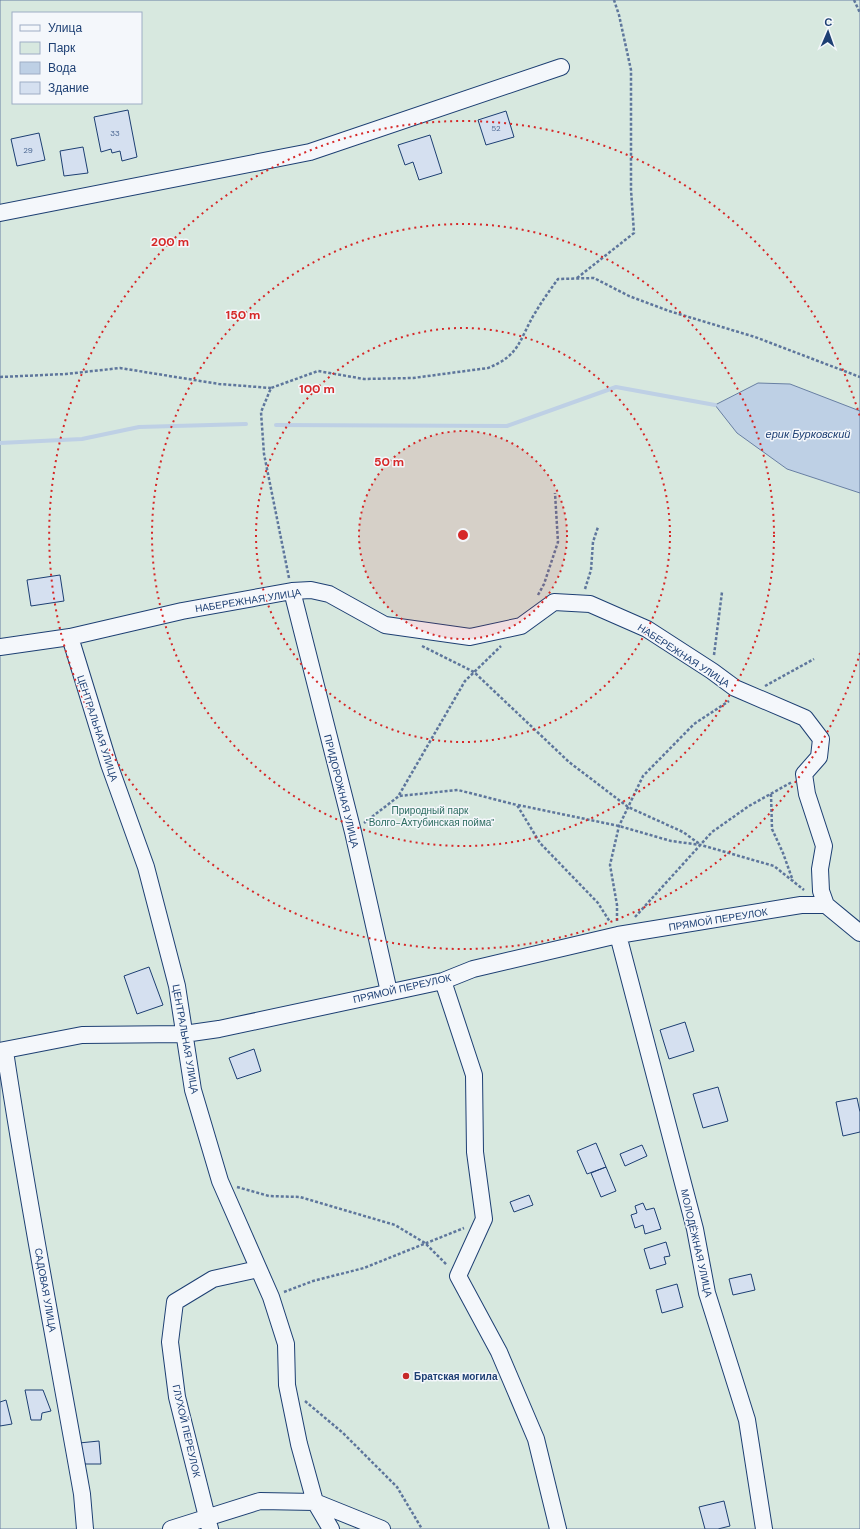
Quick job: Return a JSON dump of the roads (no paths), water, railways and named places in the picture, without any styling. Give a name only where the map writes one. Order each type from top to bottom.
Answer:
[{"type":"street","points":[[0,213],[310,152],[561,67]]},
{"type":"street","name":"НАБЕРЕЖНАЯ УЛИЦА","points":[[0,647],[70,637],[182,611],[292,591],[311,590],[329,594],[385,625],[470,637],[521,626],[554,602],[590,604],[647,629],[712,671],[735,688],[805,718],[821,739],[819,757],[804,774],[807,794],[824,846],[820,869],[821,891],[826,905]]},
{"type":"street","name":"ПРИДОРОЖНАЯ УЛИЦА","points":[[292,591],[353,832],[389,992]]},
{"type":"street","name":"ЦЕНТРАЛЬНАЯ УЛИЦА","points":[[70,637],[109,764],[146,867],[177,986],[193,1090],[220,1181],[271,1297],[286,1344],[287,1385],[299,1444],[315,1502],[331,1529]]},
{"type":"street","name":"ПРЯМОЙ ПЕРЕУЛОК","points":[[2,1051],[82,1035],[184,1034],[220,1029],[442,981],[473,969],[618,935],[801,905],[826,905]]},
{"type":"street","points":[[826,905],[860,933]]},
{"type":"street","name":"МОЛОДЁЖНАЯ УЛИЦА","points":[[618,935],[695,1229],[707,1293],[747,1420],[764,1529]]},
{"type":"street","points":[[442,981],[474,1075],[475,1152],[484,1219],[458,1276],[499,1352],[536,1439],[558,1529]]},
{"type":"street","name":"САДОВАЯ УЛИЦА","points":[[2,1051],[22,1165],[42,1264],[82,1494],[85,1529]]},
{"type":"street","name":"ГЛУХОЙ ПЕРЕУЛОК","points":[[209,1524],[177,1398],[170,1342],[175,1302],[213,1279],[258,1269]]},
{"type":"street","points":[[171,1529],[209,1524],[260,1501],[315,1502],[382,1529]]},
{"type":"water","name":"ерик Бурковский","points":[[758,383],[790,384],[860,411],[860,493],[787,469],[737,433],[715,405]]},
{"type":"waterway","points":[[276,425],[507,426],[616,387],[715,405]]},
{"type":"waterway","points":[[0,443],[82,439],[139,427],[246,424]]},
{"type":"place","name":"Братская могила","points":[[406,1376]]},
{"type":"park label","name":"Природный парк \"Волго-Ахтубинская пойма\"","points":[[430,816]]}]
